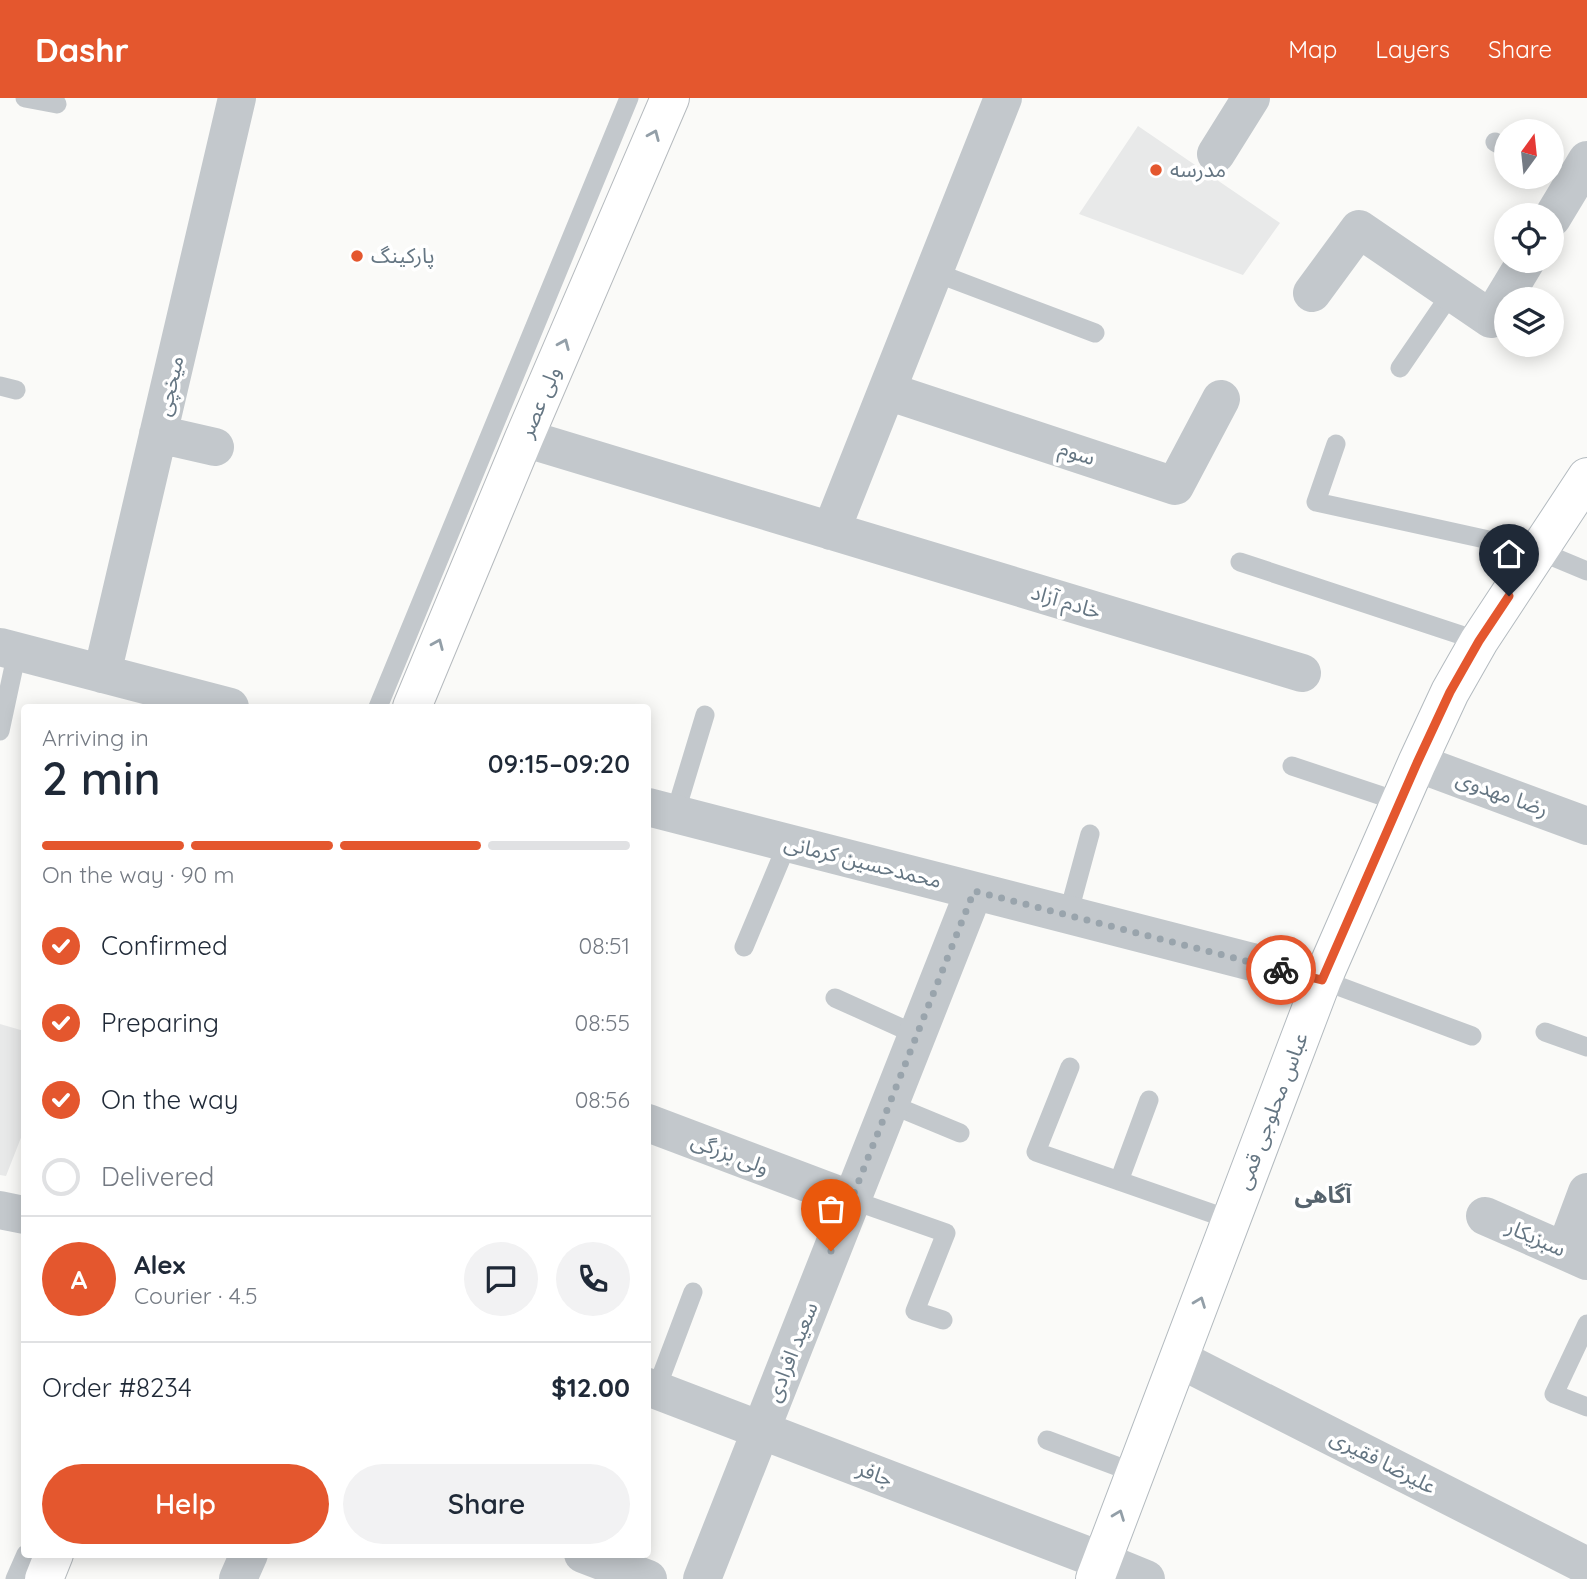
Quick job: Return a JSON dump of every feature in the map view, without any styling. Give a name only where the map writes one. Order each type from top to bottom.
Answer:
[{"type":"street","name":"میخچی","points":[[102,674],[237,98]]},
{"type":"street","name":"ولی عصر","points":[[413,704],[670,98]]},
{"type":"street","points":[[831,531],[1003,98]]},
{"type":"street","points":[[1216,154],[1251,98]]},
{"type":"street","points":[[1312,293],[1359,229],[1491,319],[1519,273]]},
{"type":"street","name":"سوم","points":[[887,391],[1175,486],[1221,400]]},
{"type":"street","points":[[158,434],[215,447]]},
{"type":"street","name":"خادم آزاد","points":[[524,438],[1301,673]]},
{"type":"street","name":"عباس محلوجی قمی","points":[[1099,1570],[1322,980],[1417,763],[1450,692],[1479,641],[1587,477]]},
{"type":"street","points":[[8,649],[102,674],[141,696],[206,704]]},
{"type":"street","name":"رضا مهدوی","points":[[1417,763],[1587,826]]},
{"type":"street","name":"محمدحسین کرمانی","points":[[662,810],[1322,980]]},
{"type":"street","name":"سعید افرادی","points":[[702,1579],[974,891]]},
{"type":"street","name":"ولی بزرگی","points":[[651,1124],[852,1200]]},
{"type":"street","points":[[1576,1256],[1587,1192]]},
{"type":"street","points":[[0,1210],[21,1214]]},
{"type":"street","name":"سبزیکار","points":[[1485,1216],[1576,1256]]},
{"type":"street","name":"علیرضا فقیری","points":[[1179,1359],[1587,1566]]},
{"type":"street","name":"جافر","points":[[652,1389],[1099,1570],[1146,1579]]},
{"type":"street","points":[[44,1579],[52,1558]]},
{"type":"street","points":[[238,1579],[247,1558]]},
{"type":"street","points":[[593,1558],[648,1579]]},
{"type":"lane","points":[[25,98],[57,104]]},
{"type":"lane","points":[[379,704],[629,98]]},
{"type":"lane","points":[[934,272],[1095,333]]},
{"type":"lane","points":[[1401,368],[1452,292]]},
{"type":"lane","points":[[1336,444],[1316,502],[1539,551],[1587,570]]},
{"type":"lane","points":[[1240,562],[1479,641]]},
{"type":"lane","points":[[0,731],[8,649]]},
{"type":"lane","points":[[662,810],[705,715]]},
{"type":"lane","points":[[1292,766],[1400,802]]},
{"type":"lane","points":[[1068,915],[1090,834]]},
{"type":"lane","points":[[744,947],[788,842]]},
{"type":"lane","points":[[1322,980],[1472,1036]]},
{"type":"lane","points":[[835,998],[917,1035]]},
{"type":"lane","points":[[1545,1032],[1587,1047]]},
{"type":"lane","points":[[1070,1067],[1037,1152],[1231,1220]]},
{"type":"lane","points":[[1119,1181],[1149,1100]]},
{"type":"lane","points":[[890,1104],[960,1133]]},
{"type":"lane","points":[[852,1200],[946,1233],[915,1311],[943,1320]]},
{"type":"lane","points":[[652,1389],[693,1292]]},
{"type":"lane","points":[[1587,1324],[1554,1394],[1587,1407]]},
{"type":"lane","points":[[1047,1440],[1135,1473]]},
{"type":"lane","points":[[15,1579],[24,1558]]},
{"type":"shaded area","name":"مدرسه","points":[[1138,126],[1280,223],[1243,275],[1079,214]]},
{"type":"shaded area","points":[[0,1024],[21,1030],[21,1138],[6,1176],[0,1175]]},
{"type":"way so far","points":[[831,1251],[974,891],[1281,970]]},
{"type":"place","name":"مدرسه","points":[[1156,170]]},
{"type":"place","name":"پارکینگ","points":[[357,256]]},
{"type":"district","name":"آگاهی","points":[[1323,1195]]},
{"type":"route","points":[[1281,970],[1322,980],[1450,692],[1509,596]]}]
